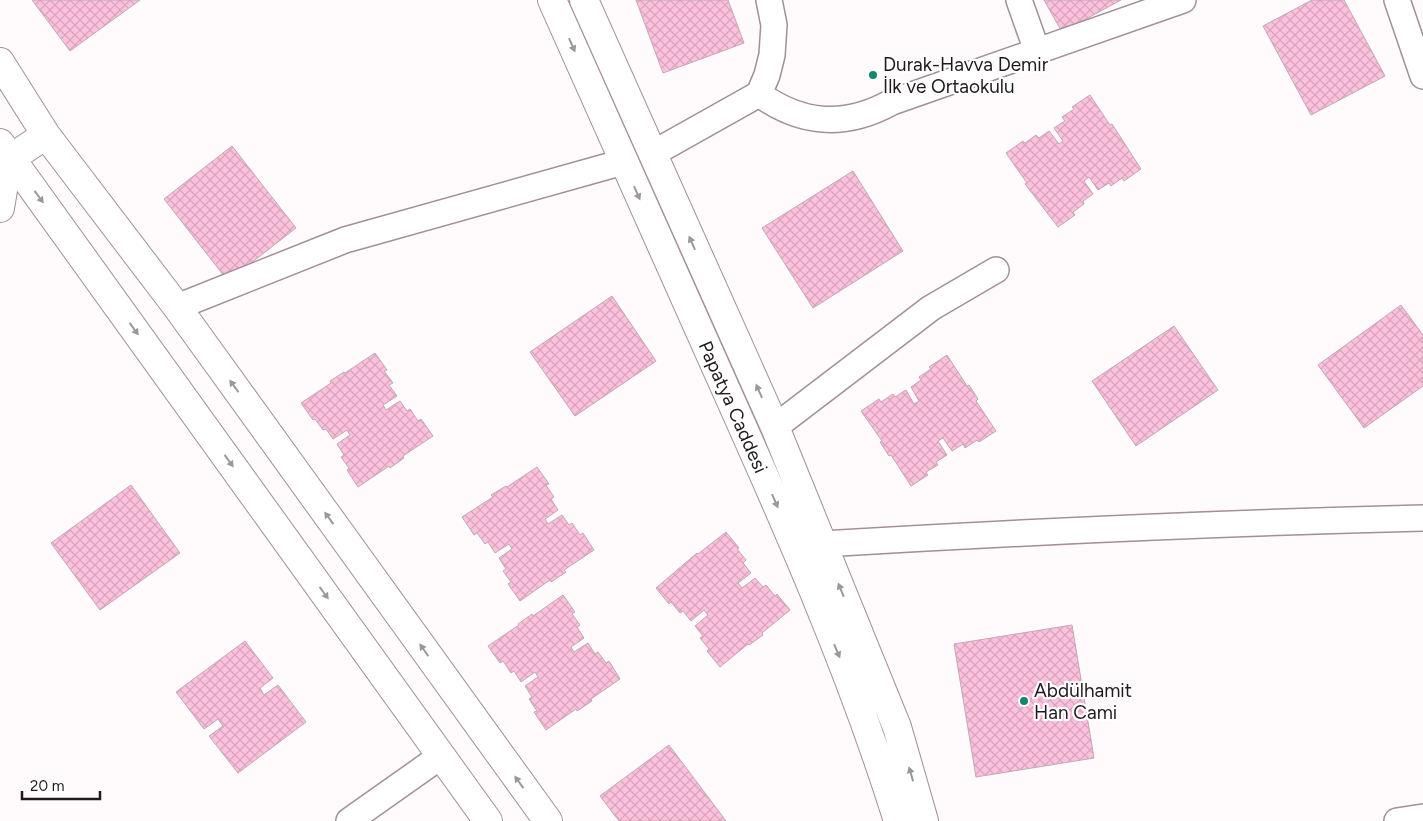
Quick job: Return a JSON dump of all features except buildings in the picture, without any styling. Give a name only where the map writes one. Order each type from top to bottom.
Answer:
[{"type":"street","name":"Papatya Caddesi","points":[[552,0],[795,545],[850,681],[898,821]]},
{"type":"street","name":"Papatya Caddesi","points":[[584,0],[775,428],[897,727],[924,821]]},
{"type":"street","points":[[177,307],[345,240],[652,154],[759,94],[767,75],[772,55],[774,25],[769,0]]},
{"type":"street","points":[[1019,0],[1037,51]]},
{"type":"street","points":[[759,94],[774,105],[800,116],[828,120],[861,116],[892,102],[1182,0]]},
{"type":"street","points":[[1396,0],[1423,76]]},
{"type":"street","points":[[0,62],[46,135],[177,307],[548,821]]},
{"type":"street","points":[[5,155],[46,135]]},
{"type":"street","points":[[0,208],[5,155]]},
{"type":"street","points":[[5,155],[488,821]]},
{"type":"street","points":[[750,444],[775,428],[931,308],[996,270]]},
{"type":"street","points":[[822,544],[1214,524],[1423,518]]},
{"type":"street","points":[[349,821],[441,756]]},
{"type":"street","points":[[1397,821],[1423,817]]},
{"type":"place","name":"Durak-Havva Demir İlk ve Ortaokulu","points":[[873,75]]},
{"type":"place","name":"Abdülhamit Han Cami","points":[[1024,701]]}]
